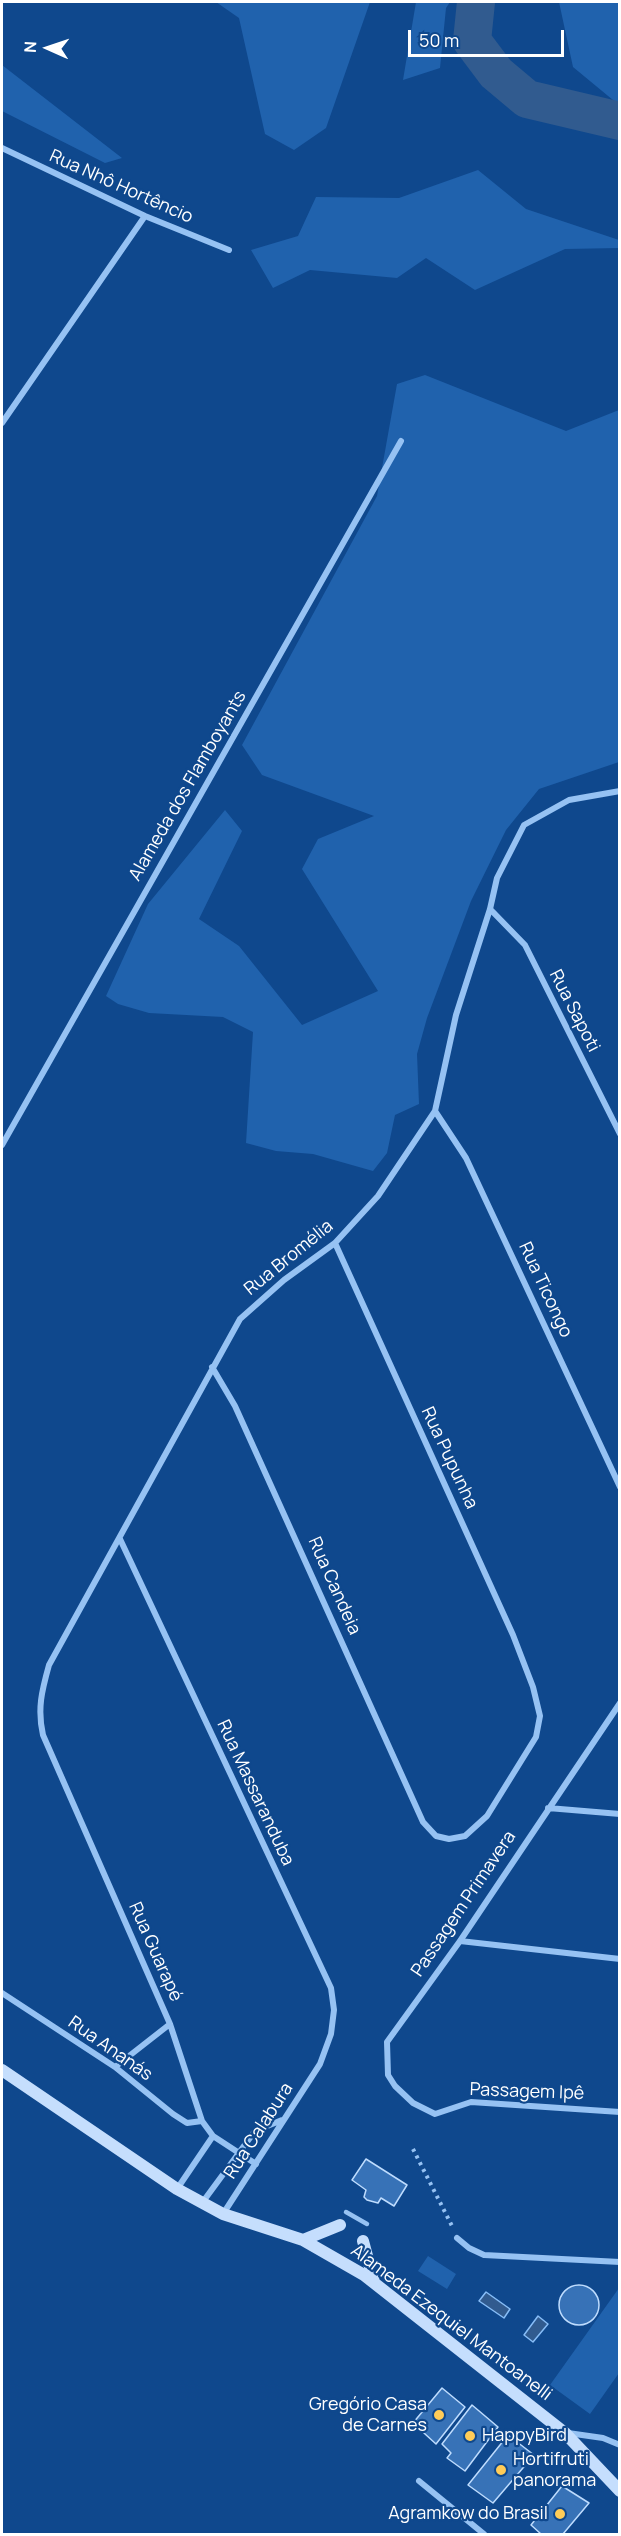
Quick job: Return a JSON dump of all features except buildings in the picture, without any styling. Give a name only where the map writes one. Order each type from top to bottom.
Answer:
[{"type":"main road","name":"Alameda Ezequiel Mantoanelli","points":[[2,2070],[201,2203],[223,2214],[303,2240],[374,2282],[565,2433],[618,2486]]},
{"type":"main road","points":[[303,2240],[340,2225]]},
{"type":"main road","points":[[363,2241],[374,2282]]},
{"type":"street","name":"Rua Nhô Hortêncio","points":[[2,148],[145,216],[229,250]]},
{"type":"street","points":[[2,423],[145,216]]},
{"type":"street","name":"Alameda dos Flamboyants","points":[[2,1145],[401,441]]},
{"type":"street","name":"Rua Bromélia","points":[[43,1735],[39,1717],[40,1698],[49,1665],[240,1319],[284,1280],[335,1243],[378,1196],[435,1111],[456,1015],[490,909],[497,878],[524,825],[568,800],[620,791]]},
{"type":"street","name":"Rua Sapoti","points":[[490,909],[525,945],[620,1134]]},
{"type":"street","name":"Rua Ticongo","points":[[435,1111],[466,1158],[620,1487]]},
{"type":"street","name":"Rua Pupunha","points":[[335,1243],[513,1635],[533,1687],[540,1716],[536,1737],[487,1816],[465,1836],[449,1839],[436,1836],[423,1822]]},
{"type":"street","name":"Rua Candeia","points":[[212,1367],[240,1416],[423,1822]]},
{"type":"street","name":"Rua Massaranduba","points":[[120,1539],[331,1988],[334,2010],[330,2034],[320,2064]]},
{"type":"street","name":"Passagem Primavera","points":[[435,2114],[413,2103],[395,2086],[388,2075],[387,2042],[460,1941],[620,1703]]},
{"type":"street","name":"Rua Guarapé","points":[[43,1735],[170,2024],[202,2121],[213,2136],[256,2164]]},
{"type":"street","points":[[548,1808],[620,1814]]},
{"type":"street","points":[[460,1941],[620,1959]]},
{"type":"street","name":"Rua Ananás","points":[[2,1994],[115,2067],[188,2123],[202,2121]]},
{"type":"street","points":[[115,2067],[170,2024]]},
{"type":"street","name":"Rua Calabura","points":[[223,2214],[320,2064]]},
{"type":"street","name":"Passagem Ipê","points":[[435,2114],[471,2102],[620,2112]]},
{"type":"street","points":[[201,2203],[255,2131],[284,2120]]},
{"type":"street","points":[[177,2189],[213,2136]]},
{"type":"street","points":[[456,2238],[469,2248],[484,2255],[620,2262]]},
{"type":"street","points":[[565,2433],[603,2438],[620,2445]]},
{"type":"street","points":[[419,2481],[484,2535]]},
{"type":"lane","points":[[346,2212],[367,2224]]},
{"type":"path","points":[[413,2150],[456,2238]]},
{"type":"shaded area","points":[[216,2],[370,2],[326,128],[294,150],[265,134],[239,18]]},
{"type":"shaded area","points":[[416,2],[450,2],[446,8],[440,68],[403,80]]},
{"type":"shaded area","points":[[559,2],[619,2],[619,105],[573,67]]},
{"type":"shaded area","points":[[2,65],[122,158],[105,163],[2,111]]},
{"type":"shaded area","points":[[478,170],[526,209],[619,240],[619,248],[565,249],[475,290],[426,258],[397,278],[310,270],[273,288],[251,250],[298,236],[316,197],[399,198]]},
{"type":"shaded area","points":[[425,375],[566,431],[619,410],[619,762],[539,789],[506,830],[471,901],[427,1018],[417,1054],[419,1104],[395,1115],[387,1153],[373,1171],[313,1154],[276,1151],[246,1143],[253,1032],[223,1017],[149,1013],[118,1004],[106,996],[148,904],[225,810],[242,831],[199,919],[239,946],[302,1025],[378,991],[302,869],[318,839],[374,816],[262,775],[242,745],[377,496],[397,384]]},
{"type":"shaded area","points":[[428,2256],[456,2274],[447,2289],[418,2271]]},
{"type":"shaded area","points":[[619,2288],[619,2373],[590,2414],[550,2385]]},
{"type":"shaded area","points":[[486,2292],[510,2309],[504,2318],[479,2301]]},
{"type":"shaded area","points":[[538,2316],[548,2324],[533,2342],[524,2335]]},
{"type":"waterway","points":[[476,2],[472,41],[496,73],[527,99],[620,121]]},
{"type":"place","name":"Gregório Casa de Carnes","points":[[439,2415]]},
{"type":"place","name":"HappyBird","points":[[470,2436]]},
{"type":"place","name":"Hortifruti panorama","points":[[501,2470]]},
{"type":"place","name":"Agramkow do Brasil","points":[[560,2514]]}]
